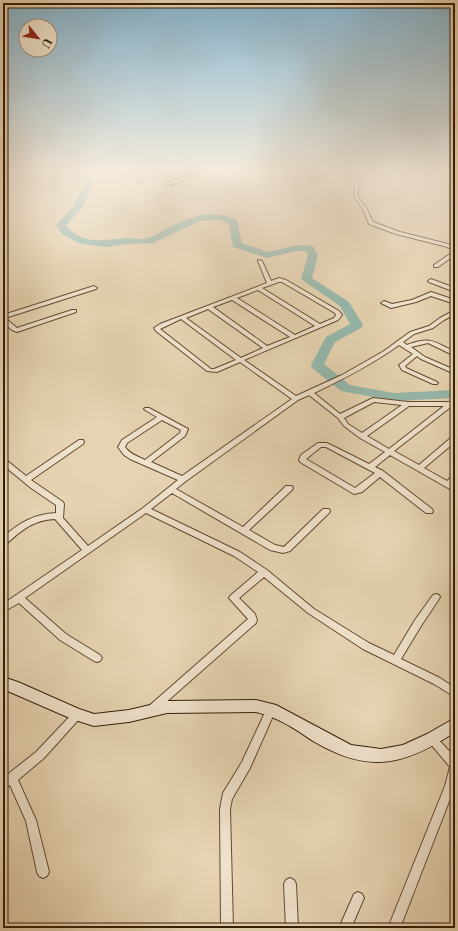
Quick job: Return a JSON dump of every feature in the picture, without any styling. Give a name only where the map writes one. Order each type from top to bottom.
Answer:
[{"type":"main road","points":[[3,683],[13,686],[77,715],[94,720],[110,719],[167,707],[256,706],[271,709],[350,752],[381,756],[404,752],[454,727]]},
{"type":"street","points":[[367,212],[372,223],[388,230],[446,245],[455,249]]},
{"type":"street","points":[[436,266],[455,253]]},
{"type":"street","points":[[260,261],[270,284]]},
{"type":"street","points":[[279,280],[284,281],[339,314],[336,318],[319,326],[293,336],[216,371],[209,370],[157,329],[162,325],[270,284],[279,280]]},
{"type":"street","points":[[431,281],[455,290]]},
{"type":"street","points":[[74,311],[18,330],[14,329],[3,318],[94,288]]},
{"type":"street","points":[[258,288],[319,326]]},
{"type":"street","points":[[384,303],[391,306],[414,301],[431,294],[455,302]]},
{"type":"street","points":[[233,298],[293,336]]},
{"type":"street","points":[[209,307],[266,348]]},
{"type":"street","points":[[3,609],[146,510],[183,479],[296,399],[344,376],[386,352],[412,333],[427,329],[455,312]]},
{"type":"street","points":[[183,318],[296,399]]},
{"type":"street","points":[[427,329],[428,341]]},
{"type":"street","points":[[407,347],[422,341],[428,341],[455,354]]},
{"type":"street","points":[[400,343],[433,363],[455,372]]},
{"type":"street","points":[[417,354],[402,364],[402,366],[404,369],[435,383]]},
{"type":"street","points":[[310,393],[340,417],[346,425],[362,436],[455,489]]},
{"type":"street","points":[[340,417],[373,400],[408,404],[452,405]]},
{"type":"street","points":[[362,436],[408,404]]},
{"type":"street","points":[[369,468],[452,405]]},
{"type":"street","points":[[147,409],[184,428],[185,431],[147,462]]},
{"type":"street","points":[[162,417],[122,444],[121,447],[126,453],[183,479]]},
{"type":"street","points":[[419,469],[455,438]]},
{"type":"street","points":[[27,479],[81,442]]},
{"type":"street","points":[[380,474],[359,490],[354,491],[302,460],[303,457],[324,444],[380,474],[429,511]]},
{"type":"street","points":[[3,461],[60,504],[59,519],[87,552]]},
{"type":"street","points":[[448,485],[455,478]]},
{"type":"street","points":[[244,530],[289,488]]},
{"type":"street","points":[[171,489],[273,548],[283,550],[287,549],[326,511]]},
{"type":"street","points":[[146,510],[237,554],[264,572],[324,620],[366,646],[437,681],[455,693]]},
{"type":"street","points":[[3,542],[23,524],[31,520],[43,517],[58,516]]},
{"type":"street","points":[[149,712],[253,620],[252,616],[233,598],[264,572]]},
{"type":"street","points":[[396,660],[436,596]]},
{"type":"street","points":[[20,598],[63,637],[97,658]]},
{"type":"street","points":[[227,928],[225,809],[227,797],[246,765],[271,709]]},
{"type":"street","points":[[3,784],[40,755],[77,715]]},
{"type":"street","points":[[394,928],[450,786],[455,767],[453,762],[432,739]]},
{"type":"street","points":[[12,778],[31,820],[43,872]]},
{"type":"street","points":[[290,884],[292,928]]},
{"type":"street","points":[[344,928],[358,898]]},
{"type":"waterway","points":[[73,212],[61,225],[66,233],[85,242],[106,244],[126,241],[149,241],[198,218],[221,217],[234,222],[237,245],[267,255],[297,248],[309,248],[313,255],[306,279],[345,304],[357,325],[330,340],[317,365],[346,388],[394,397],[455,394]]}]
